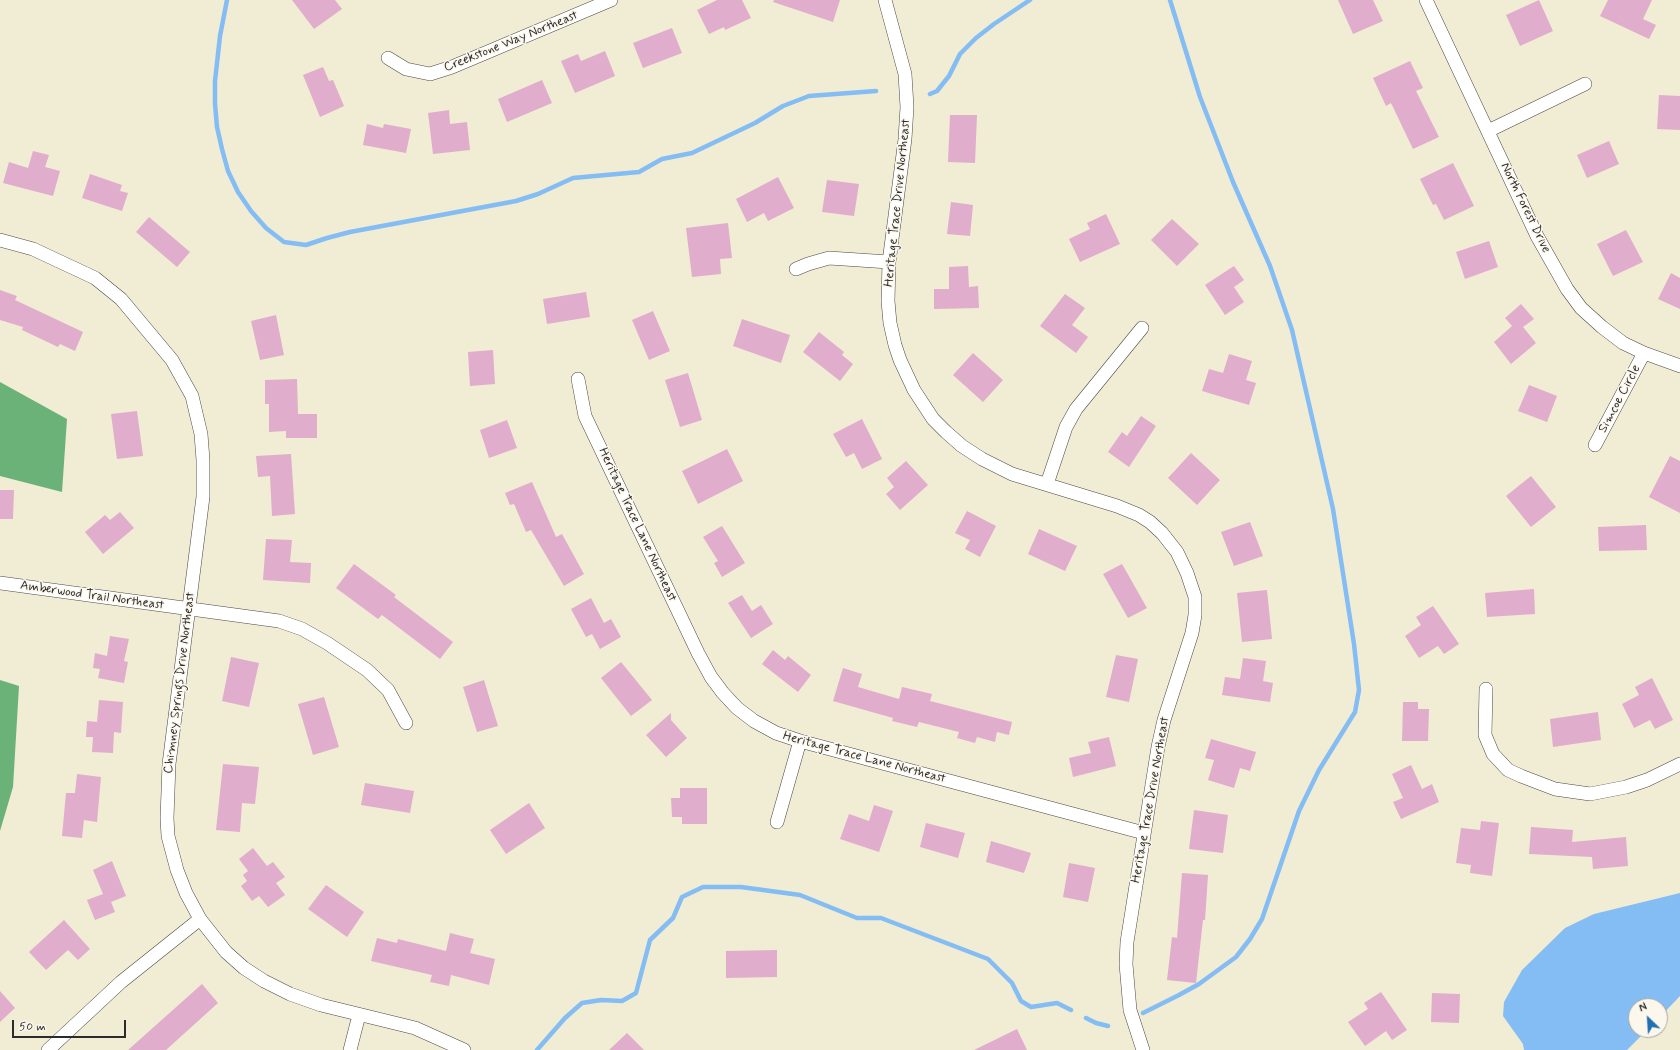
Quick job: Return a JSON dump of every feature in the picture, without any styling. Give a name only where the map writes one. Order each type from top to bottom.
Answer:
[{"type":"street","name":"Creekstone Way Northeast","points":[[388,58],[406,69],[430,74],[470,60],[612,0]]},
{"type":"street","name":"Heritage Trace Drive Northeast","points":[[885,0],[905,74],[907,106],[905,139],[889,262],[888,301],[890,323],[895,345],[906,376],[923,406],[946,432],[962,446],[982,459],[1012,474],[1117,506],[1150,522],[1162,533],[1173,547],[1182,562],[1192,585],[1195,597],[1195,615],[1192,633],[1158,746],[1127,942],[1126,964],[1130,1010],[1143,1050]]},
{"type":"street","name":"North Forest Drive","points":[[1426,0],[1537,236],[1567,289],[1581,308],[1623,343],[1644,353],[1680,366]]},
{"type":"street","points":[[1488,131],[1585,84]]},
{"type":"street","name":"Chimney Springs Drive Northeast","points":[[0,240],[33,249],[95,278],[122,299],[172,360],[192,396],[201,434],[203,497],[169,764],[167,818],[168,836],[175,864],[186,893],[200,919],[226,952],[244,968],[264,981],[290,994],[321,1005],[416,1028],[464,1050]]},
{"type":"street","points":[[796,269],[829,258],[889,262]]},
{"type":"street","points":[[1047,484],[1066,427],[1076,409],[1142,328]]},
{"type":"street","name":"Simcoe Circle","points":[[1595,445],[1644,353]]},
{"type":"street","name":"Heritage Trace Lane Northeast","points":[[578,379],[585,416],[698,653],[711,677],[723,694],[737,708],[754,721],[776,733],[800,741],[1144,833]]},
{"type":"street","name":"Amberwood Trail Northeast","points":[[0,583],[279,621],[302,629],[327,643],[367,670],[388,690],[406,723]]},
{"type":"street","points":[[1486,689],[1485,735],[1490,748],[1493,754],[1508,770],[1521,776],[1555,789],[1590,794],[1626,787],[1647,780],[1680,764]]},
{"type":"street","points":[[778,822],[800,741]]},
{"type":"street","points":[[48,1050],[121,982],[200,919]]},
{"type":"street","points":[[350,1050],[359,1015]]},
{"type":"green space","points":[[0,382],[67,419],[62,492],[0,476]]},
{"type":"green space","points":[[0,680],[19,686],[13,787],[0,831]]},
{"type":"water","points":[[1680,893],[1680,996],[1668,1009],[1668,998],[1628,998],[1628,1038],[1639,1038],[1627,1050],[1524,1050],[1523,1044],[1503,1016],[1504,1002],[1522,970],[1565,928],[1594,914]]},
{"type":"building","points":[[292,0],[335,0],[342,9],[314,29]]},
{"type":"building","points":[[717,0],[742,0],[751,18],[725,30],[724,27],[709,34],[697,10]]},
{"type":"building","points":[[774,0],[840,0],[833,22],[773,2]]},
{"type":"building","points":[[1338,0],[1373,0],[1383,21],[1353,34]]},
{"type":"building","points":[[1539,0],[1553,31],[1520,46],[1506,15]]},
{"type":"building","points":[[1608,0],[1652,0],[1643,19],[1656,25],[1649,39],[1600,16]]},
{"type":"building","points":[[672,28],[682,53],[643,68],[633,43]]},
{"type":"building","points":[[605,51],[615,76],[575,93],[561,61],[578,54],[581,61]]},
{"type":"building","points":[[1410,61],[1423,88],[1416,91],[1439,137],[1413,149],[1391,103],[1386,106],[1373,78]]},
{"type":"building","points":[[323,67],[329,81],[333,80],[344,106],[320,117],[303,75]]},
{"type":"building","points":[[542,80],[552,103],[507,122],[498,99]]},
{"type":"building","points":[[1659,95],[1680,96],[1680,130],[1657,129]]},
{"type":"building","points":[[449,110],[450,124],[467,122],[470,150],[433,154],[428,113]]},
{"type":"building","points":[[950,115],[977,115],[975,163],[948,162]]},
{"type":"building","points":[[367,124],[383,128],[384,124],[411,129],[406,153],[363,145]]},
{"type":"building","points":[[1609,141],[1619,164],[1587,178],[1577,155]]},
{"type":"building","points":[[33,151],[49,155],[45,167],[60,171],[53,196],[3,183],[9,162],[28,168]]},
{"type":"building","points":[[1453,163],[1474,206],[1444,220],[1436,204],[1433,205],[1420,179]]},
{"type":"building","points":[[90,174],[122,185],[120,191],[128,193],[122,211],[82,198]]},
{"type":"building","points":[[778,177],[794,208],[768,221],[764,213],[747,222],[736,199]]},
{"type":"building","points":[[827,180],[859,184],[854,216],[822,212]]},
{"type":"building","points":[[951,202],[973,205],[970,236],[947,234]]},
{"type":"building","points":[[1106,214],[1120,244],[1080,262],[1069,239],[1090,229],[1087,223]]},
{"type":"building","points":[[149,217],[190,252],[177,267],[136,232]]},
{"type":"building","points":[[1172,219],[1199,244],[1177,266],[1151,240]]},
{"type":"building","points":[[728,223],[732,258],[720,259],[721,274],[692,277],[686,228]]},
{"type":"building","points":[[1626,230],[1643,262],[1613,276],[1597,244]]},
{"type":"building","points":[[1489,241],[1498,267],[1465,279],[1456,252]]},
{"type":"building","points":[[968,266],[969,287],[978,286],[979,308],[934,309],[934,289],[949,289],[949,267]]},
{"type":"building","points":[[1234,266],[1244,280],[1234,287],[1244,302],[1225,315],[1205,285]]},
{"type":"building","points":[[1671,273],[1680,278],[1680,309],[1658,299]]},
{"type":"building","points":[[0,290],[17,296],[15,300],[83,332],[75,351],[60,344],[58,347],[22,330],[23,327],[0,320]]},
{"type":"building","points":[[586,292],[590,317],[547,324],[543,299]]},
{"type":"building","points":[[1065,294],[1085,308],[1072,325],[1088,337],[1076,353],[1040,326]]},
{"type":"building","points":[[1521,304],[1534,319],[1523,327],[1536,343],[1511,364],[1494,342],[1512,326],[1505,318]]},
{"type":"building","points":[[653,311],[670,351],[649,360],[632,320]]},
{"type":"building","points":[[276,315],[284,355],[260,360],[251,321]]},
{"type":"building","points":[[742,319],[790,335],[781,363],[733,346]]},
{"type":"building","points":[[819,332],[844,352],[842,355],[853,364],[840,381],[803,352]]},
{"type":"building","points":[[493,350],[495,384],[470,386],[468,352]]},
{"type":"building","points":[[973,353],[1003,380],[983,402],[953,375]]},
{"type":"building","points":[[1229,354],[1252,361],[1246,380],[1256,383],[1249,405],[1202,391],[1209,369],[1223,373]]},
{"type":"building","points":[[688,373],[702,420],[680,427],[665,380]]},
{"type":"building","points":[[297,379],[298,414],[317,414],[317,438],[286,438],[286,431],[269,432],[269,404],[265,404],[265,380]]},
{"type":"building","points":[[1529,385],[1557,396],[1547,422],[1518,411]]},
{"type":"building","points":[[137,411],[143,456],[117,459],[111,414]]},
{"type":"building","points":[[1141,416],[1156,426],[1129,467],[1108,452],[1122,432],[1127,436]]},
{"type":"building","points":[[862,419],[882,459],[862,469],[854,453],[846,457],[833,434]]},
{"type":"building","points":[[507,420],[517,448],[489,458],[480,430]]},
{"type":"building","points":[[727,449],[743,481],[698,504],[682,471]]},
{"type":"building","points":[[1191,453],[1220,480],[1197,505],[1168,478]]},
{"type":"building","points":[[291,454],[295,514],[272,516],[270,476],[258,477],[256,456]]},
{"type":"building","points":[[1670,456],[1680,461],[1680,513],[1649,497]]},
{"type":"building","points":[[906,461],[928,485],[900,510],[886,494],[894,487],[887,478]]},
{"type":"building","points":[[1531,476],[1556,507],[1531,527],[1506,496]]},
{"type":"building","points":[[532,482],[556,537],[562,534],[584,574],[564,586],[531,530],[526,532],[514,504],[510,505],[505,493]]},
{"type":"building","points":[[0,490],[14,490],[13,519],[0,519]]},
{"type":"building","points":[[967,511],[996,526],[980,557],[965,549],[970,540],[955,533]]},
{"type":"building","points":[[120,512],[134,528],[103,554],[85,532],[105,515],[110,520]]},
{"type":"building","points":[[1250,522],[1263,556],[1234,566],[1221,532]]},
{"type":"building","points":[[1646,525],[1647,550],[1599,551],[1598,527]]},
{"type":"building","points":[[722,526],[745,563],[722,577],[714,563],[718,561],[703,537]]},
{"type":"building","points":[[1039,529],[1077,546],[1065,571],[1028,554]]},
{"type":"building","points":[[266,539],[292,540],[290,562],[311,563],[310,583],[263,580]]},
{"type":"building","points":[[354,564],[396,595],[394,597],[453,642],[440,659],[382,615],[378,619],[336,588]]},
{"type":"building","points":[[1122,564],[1147,608],[1128,618],[1103,574]]},
{"type":"building","points":[[1534,589],[1535,614],[1487,617],[1485,593]]},
{"type":"building","points":[[1267,590],[1272,639],[1242,642],[1237,593]]},
{"type":"building","points":[[742,595],[752,611],[761,605],[773,624],[751,638],[728,603]]},
{"type":"building","points":[[591,598],[604,623],[611,619],[621,637],[600,649],[592,634],[586,637],[571,609]]},
{"type":"building","points":[[1433,606],[1459,644],[1444,654],[1438,646],[1419,658],[1405,636],[1421,625],[1416,617]]},
{"type":"building","points":[[110,636],[129,639],[124,661],[128,662],[124,683],[98,678],[100,669],[93,668],[95,653],[107,656]]},
{"type":"building","points":[[773,650],[785,660],[788,656],[811,675],[798,692],[762,664]]},
{"type":"building","points":[[1116,655],[1138,659],[1129,702],[1106,697]]},
{"type":"building","points":[[231,657],[259,663],[249,707],[222,701]]},
{"type":"building","points":[[1243,658],[1266,661],[1263,681],[1273,683],[1270,702],[1222,695],[1225,677],[1240,679]]},
{"type":"building","points":[[621,662],[652,700],[631,716],[601,678]]},
{"type":"building","points":[[843,668],[862,674],[858,687],[899,699],[902,687],[932,694],[930,701],[1012,722],[1009,735],[997,732],[995,742],[977,737],[975,743],[957,738],[959,732],[919,722],[917,727],[892,721],[893,718],[833,701]]},
{"type":"building","points":[[1652,678],[1673,720],[1655,729],[1650,720],[1634,728],[1622,704],[1639,695],[1635,687]]},
{"type":"building","points":[[484,680],[498,726],[477,732],[463,687]]},
{"type":"building","points":[[324,697],[339,747],[313,755],[298,704]]},
{"type":"building","points":[[99,700],[123,702],[121,733],[114,732],[113,753],[92,752],[93,737],[86,737],[87,721],[97,722]]},
{"type":"building","points":[[1403,702],[1418,702],[1418,709],[1429,709],[1428,741],[1402,741]]},
{"type":"building","points":[[1598,712],[1601,740],[1553,747],[1550,719]]},
{"type":"building","points":[[671,713],[671,720],[687,738],[666,757],[646,735]]},
{"type":"building","points":[[1109,737],[1116,766],[1073,777],[1069,758],[1091,753],[1088,742]]},
{"type":"building","points":[[1211,739],[1256,752],[1250,771],[1240,768],[1234,788],[1208,780],[1214,760],[1205,758]]},
{"type":"building","points":[[223,764],[259,767],[255,804],[242,803],[240,832],[216,830]]},
{"type":"building","points":[[1411,765],[1422,789],[1432,784],[1439,802],[1401,819],[1393,802],[1403,798],[1392,774]]},
{"type":"building","points":[[77,774],[101,777],[97,822],[84,820],[82,838],[62,836],[66,793],[75,793]]},
{"type":"building","points":[[365,783],[414,791],[410,813],[361,805]]},
{"type":"building","points":[[680,788],[707,788],[707,824],[682,824],[682,817],[672,817],[671,798],[680,798]]},
{"type":"building","points":[[529,803],[545,828],[506,854],[490,830]]},
{"type":"building","points":[[874,805],[893,811],[879,852],[840,839],[849,814],[869,821]]},
{"type":"building","points":[[1194,810],[1228,815],[1223,853],[1189,849]]},
{"type":"building","points":[[1481,821],[1499,823],[1492,876],[1470,873],[1471,865],[1456,863],[1461,828],[1480,830]]},
{"type":"building","points":[[926,823],[965,833],[958,858],[920,847]]},
{"type":"building","points":[[1531,827],[1573,830],[1572,842],[1626,837],[1628,866],[1593,869],[1592,857],[1529,854]]},
{"type":"building","points":[[991,841],[1031,853],[1024,873],[986,862]]},
{"type":"building","points":[[253,848],[267,866],[273,862],[285,877],[276,883],[285,895],[268,907],[259,896],[252,901],[241,886],[247,881],[243,875],[248,871],[239,859]]},
{"type":"building","points":[[112,861],[126,896],[111,902],[115,912],[95,920],[87,900],[103,894],[93,870]]},
{"type":"building","points":[[1069,863],[1095,868],[1088,902],[1063,897]]},
{"type":"building","points":[[1182,873],[1208,875],[1205,920],[1203,920],[1196,983],[1167,980],[1172,937],[1177,938]]},
{"type":"building","points":[[326,885],[364,912],[347,937],[308,909]]},
{"type":"building","points":[[64,920],[90,949],[78,960],[68,950],[46,970],[29,952]]},
{"type":"building","points":[[450,933],[474,939],[470,953],[495,959],[489,985],[451,975],[449,986],[430,982],[432,975],[371,961],[377,938],[397,943],[398,939],[446,951]]},
{"type":"building","points":[[777,950],[777,977],[726,978],[726,951]]},
{"type":"building","points":[[202,984],[218,1003],[166,1050],[128,1050]]},
{"type":"building","points":[[0,991],[15,1008],[0,1022]]},
{"type":"building","points":[[1381,992],[1407,1030],[1392,1040],[1386,1031],[1365,1046],[1348,1022],[1368,1009],[1364,1003]]},
{"type":"building","points":[[1432,993],[1460,994],[1459,1023],[1431,1022]]},
{"type":"building","points":[[1017,1029],[1027,1050],[974,1050]]},
{"type":"building","points":[[627,1033],[644,1050],[609,1050]]},
{"type":"waterway","points":[[227,0],[220,36],[215,81],[217,127],[222,149],[228,171],[238,192],[251,211],[266,228],[284,242],[306,245],[350,232],[516,201],[538,194],[573,178],[639,172],[662,159],[692,153],[755,123],[783,106],[809,96],[876,91]]},
{"type":"waterway","points":[[930,94],[937,91],[949,76],[960,54],[976,38],[1030,0]]},
{"type":"waterway","points":[[1143,1013],[1199,984],[1236,957],[1250,939],[1262,919],[1299,811],[1319,770],[1355,712],[1359,690],[1354,644],[1333,509],[1292,330],[1270,266],[1233,182],[1200,97],[1170,0]]},
{"type":"waterway","points":[[537,1050],[565,1018],[582,1003],[601,1000],[622,1001],[636,993],[650,940],[673,918],[682,897],[703,887],[741,887],[800,895],[857,918],[881,918],[988,959],[1012,983],[1021,1001],[1031,1007],[1057,1003],[1071,1010]]},
{"type":"waterway","points":[[1086,1018],[1096,1023],[1108,1026]]}]
